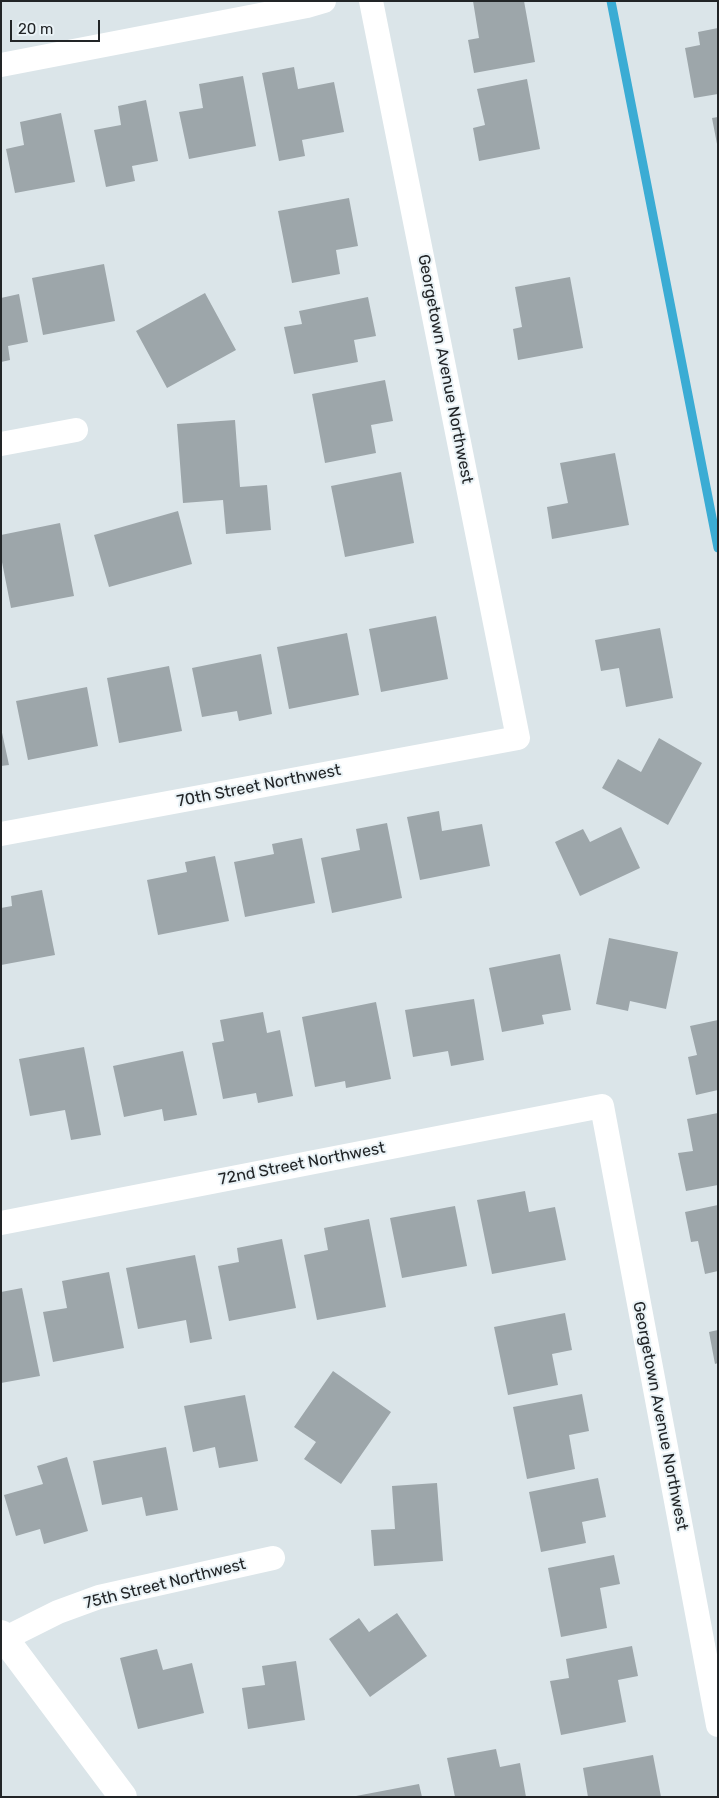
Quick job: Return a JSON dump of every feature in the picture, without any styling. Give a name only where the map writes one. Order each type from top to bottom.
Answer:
[{"type":"street","points":[[1,65],[307,6],[324,1]]},
{"type":"street","name":"Georgetown Avenue Northwest","points":[[371,1],[518,738]]},
{"type":"street","points":[[1,444],[76,430]]},
{"type":"street","name":"70th Street Northwest","points":[[1,834],[518,738]]},
{"type":"street","name":"Georgetown Avenue Northwest","points":[[602,1106],[718,1725]]},
{"type":"street","name":"72nd Street Northwest","points":[[1,1222],[602,1106]]},
{"type":"street","name":"75th Street Northwest","points":[[3,1636],[58,1612],[99,1597],[273,1558]]},
{"type":"street","points":[[3,1636],[123,1797]]},
{"type":"building","points":[[473,1],[524,1],[535,62],[474,73],[468,40],[479,38]]},
{"type":"building","points":[[718,28],[718,94],[694,98],[685,48],[700,45],[698,32]]},
{"type":"building","points":[[294,67],[298,89],[334,82],[344,132],[302,140],[305,156],[279,161],[262,73]]},
{"type":"building","points":[[243,76],[256,146],[189,159],[179,112],[203,108],[199,84]]},
{"type":"building","points":[[527,79],[540,149],[479,161],[473,128],[485,125],[477,89]]},
{"type":"building","points":[[146,100],[158,161],[132,166],[135,181],[106,187],[94,130],[121,125],[118,106]]},
{"type":"building","points":[[61,113],[75,182],[15,193],[6,149],[24,145],[20,122]]},
{"type":"building","points":[[718,117],[718,144],[717,144],[712,118]]},
{"type":"building","points":[[349,198],[358,246],[336,250],[340,274],[292,283],[278,211]]},
{"type":"building","points":[[104,264],[115,321],[43,335],[32,278]]},
{"type":"building","points":[[570,277],[583,348],[518,360],[513,329],[522,327],[515,287]]},
{"type":"building","points":[[205,293],[236,350],[167,388],[136,331]]},
{"type":"building","points":[[19,294],[28,342],[8,346],[10,360],[1,362],[1,298]]},
{"type":"building","points":[[368,297],[376,336],[354,340],[358,362],[294,374],[284,327],[302,324],[299,311]]},
{"type":"building","points":[[385,380],[393,421],[371,425],[376,453],[325,463],[312,394]]},
{"type":"building","points":[[235,420],[240,487],[267,485],[271,530],[226,534],[223,500],[183,503],[177,424]]},
{"type":"building","points":[[615,453],[629,525],[552,539],[547,507],[568,503],[560,463]]},
{"type":"building","points":[[401,472],[414,543],[345,557],[331,486]]},
{"type":"building","points":[[178,511],[192,564],[109,587],[94,535]]},
{"type":"building","points":[[60,523],[74,596],[11,608],[1,557],[1,535]]},
{"type":"building","points":[[436,616],[448,679],[381,692],[369,629]]},
{"type":"building","points":[[660,628],[673,698],[626,707],[619,668],[601,671],[595,640]]},
{"type":"building","points":[[347,633],[359,695],[289,709],[277,647]]},
{"type":"building","points":[[261,654],[272,714],[239,721],[237,711],[202,717],[192,668]]},
{"type":"building","points":[[169,666],[182,731],[119,743],[107,678]]},
{"type":"building","points":[[87,687],[98,746],[28,760],[16,701]]},
{"type":"building","points":[[1,728],[9,765],[1,766]]},
{"type":"building","points":[[659,738],[702,763],[668,825],[602,788],[618,759],[641,772]]},
{"type":"building","points":[[439,811],[442,831],[482,824],[490,866],[420,880],[407,817]]},
{"type":"building","points":[[387,823],[402,898],[332,913],[321,858],[360,850],[356,829]]},
{"type":"building","points":[[621,827],[640,868],[580,896],[555,842],[583,829],[590,842]]},
{"type":"building","points":[[302,838],[315,903],[245,917],[234,862],[274,854],[272,844]]},
{"type":"building","points":[[215,856],[229,921],[158,935],[147,880],[187,872],[185,862]]},
{"type":"building","points":[[42,890],[55,955],[1,965],[1,908],[12,906],[11,896]]},
{"type":"building","points":[[609,938],[678,952],[666,1009],[630,1001],[628,1011],[596,1004]]},
{"type":"building","points":[[560,954],[571,1010],[542,1015],[544,1024],[502,1032],[489,968]]},
{"type":"building","points":[[474,999],[484,1060],[451,1066],[448,1051],[413,1057],[405,1010]]},
{"type":"building","points":[[376,1002],[391,1079],[346,1088],[345,1081],[315,1087],[302,1017]]},
{"type":"building","points":[[263,1012],[267,1033],[280,1030],[293,1096],[258,1103],[256,1093],[223,1099],[212,1043],[224,1041],[220,1020]]},
{"type":"building","points":[[718,1020],[718,1090],[696,1095],[688,1057],[697,1055],[690,1026]]},
{"type":"building","points":[[84,1047],[101,1135],[71,1140],[65,1110],[30,1116],[19,1059]]},
{"type":"building","points":[[183,1051],[197,1115],[164,1121],[162,1109],[124,1117],[113,1066]]},
{"type":"building","points":[[718,1113],[718,1185],[686,1191],[678,1153],[693,1151],[687,1119]]},
{"type":"building","points":[[525,1191],[529,1212],[555,1207],[566,1260],[492,1274],[477,1200]]},
{"type":"building","points":[[718,1205],[718,1271],[705,1274],[698,1241],[691,1242],[685,1212]]},
{"type":"building","points":[[455,1206],[467,1266],[402,1278],[390,1218]]},
{"type":"building","points":[[369,1219],[386,1307],[317,1320],[304,1255],[328,1250],[324,1228]]},
{"type":"building","points":[[282,1239],[296,1308],[229,1321],[218,1266],[239,1262],[237,1248]]},
{"type":"building","points":[[195,1255],[212,1339],[190,1343],[186,1320],[138,1329],[126,1268]]},
{"type":"building","points":[[109,1272],[124,1348],[53,1362],[43,1312],[67,1308],[62,1281]]},
{"type":"building","points":[[22,1288],[40,1376],[1,1383],[1,1292]]},
{"type":"building","points":[[565,1313],[572,1350],[552,1354],[558,1385],[508,1395],[494,1327]]},
{"type":"building","points":[[718,1330],[718,1363],[715,1364],[709,1332]]},
{"type":"building","points":[[333,1371],[391,1412],[341,1484],[304,1459],[316,1442],[294,1427]]},
{"type":"building","points":[[582,1394],[589,1431],[569,1435],[575,1469],[527,1479],[513,1407]]},
{"type":"building","points":[[245,1395],[258,1461],[219,1468],[215,1447],[193,1452],[184,1406]]},
{"type":"building","points":[[166,1447],[178,1510],[146,1516],[142,1497],[102,1505],[93,1461]]},
{"type":"building","points":[[67,1457],[88,1531],[44,1544],[40,1529],[16,1536],[4,1495],[43,1484],[37,1466]]},
{"type":"building","points":[[598,1478],[606,1517],[582,1522],[586,1543],[541,1552],[529,1492]]},
{"type":"building","points":[[437,1483],[443,1561],[374,1566],[371,1530],[395,1529],[392,1486]]},
{"type":"building","points":[[614,1555],[620,1584],[600,1588],[607,1628],[561,1637],[548,1568]]},
{"type":"building","points":[[397,1613],[427,1656],[370,1697],[329,1639],[359,1618],[369,1632]]},
{"type":"building","points":[[632,1646],[638,1676],[618,1680],[626,1722],[561,1735],[550,1681],[569,1678],[566,1659]]},
{"type":"building","points":[[157,1649],[163,1670],[192,1663],[204,1713],[138,1729],[120,1658]]},
{"type":"building","points":[[296,1661],[305,1720],[248,1729],[242,1688],[265,1685],[262,1666]]},
{"type":"building","points":[[496,1749],[500,1767],[520,1763],[526,1797],[455,1797],[447,1758]]},
{"type":"building","points":[[653,1755],[661,1797],[588,1797],[583,1768]]},
{"type":"building","points":[[419,1784],[422,1797],[356,1796]]},
{"type":"waterway","points":[[611,1],[718,548]]}]
